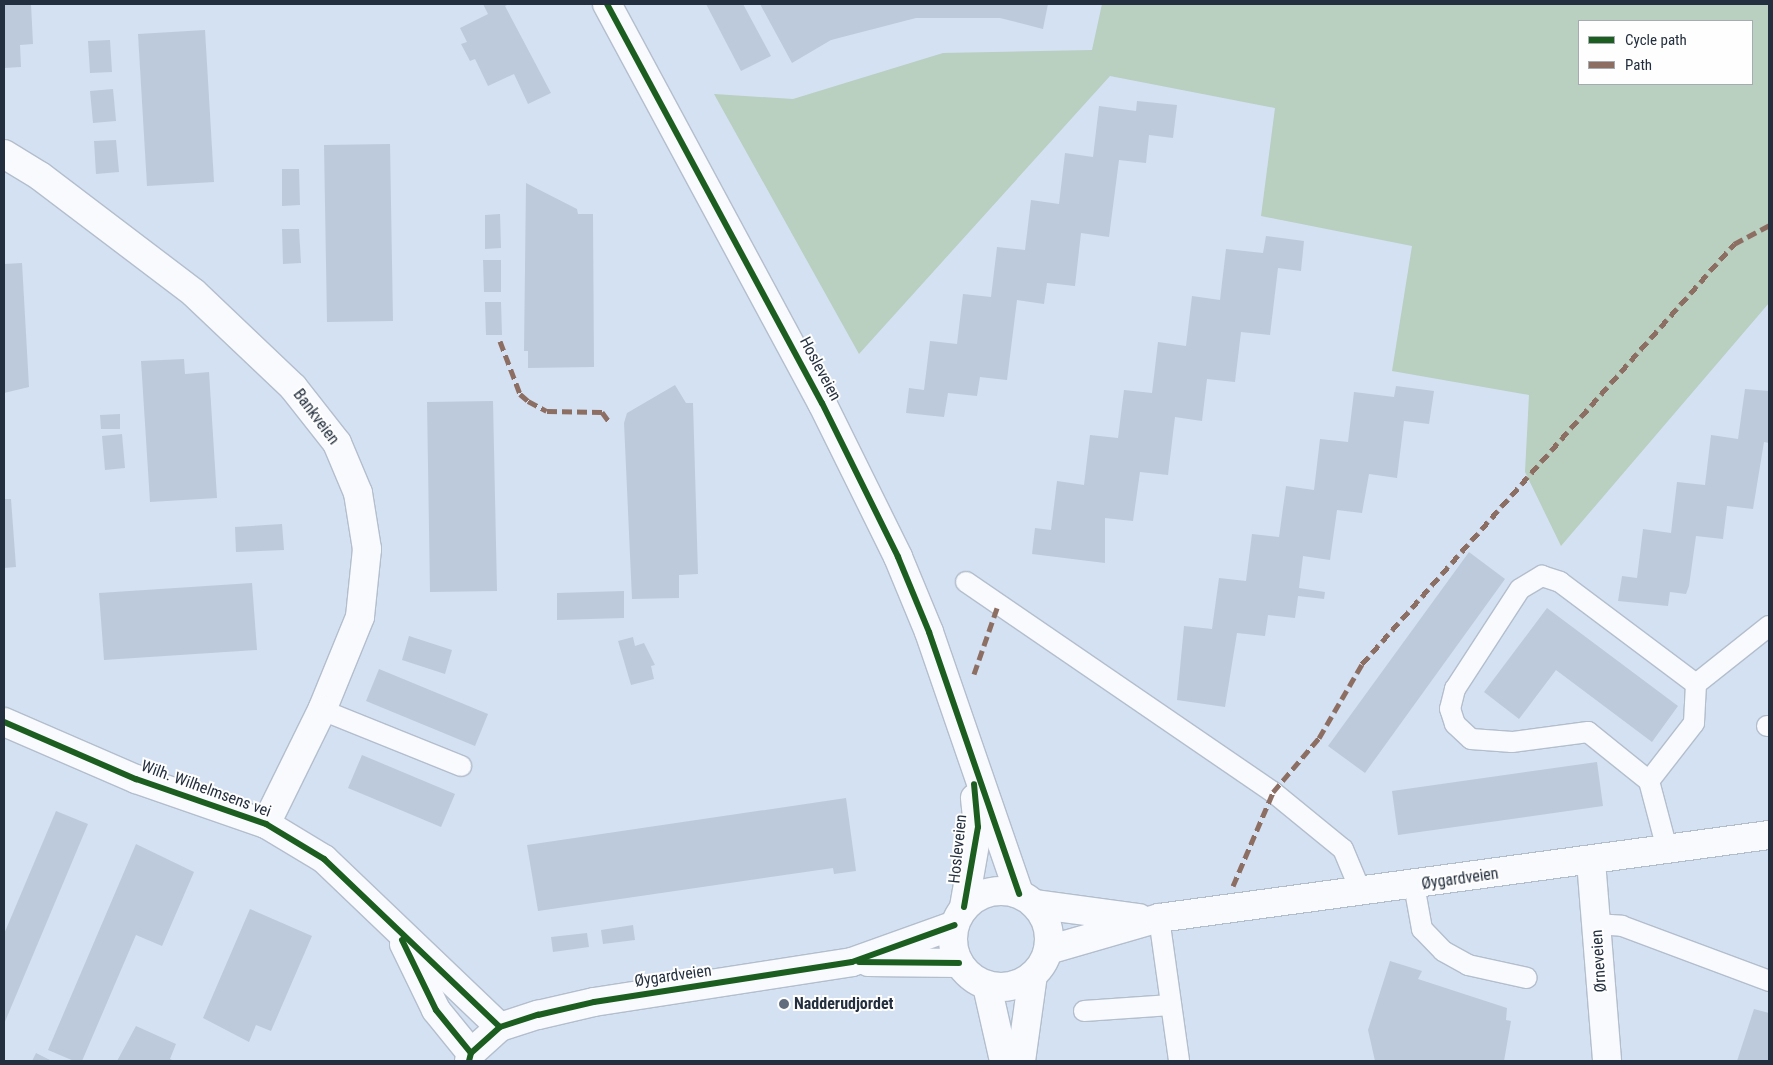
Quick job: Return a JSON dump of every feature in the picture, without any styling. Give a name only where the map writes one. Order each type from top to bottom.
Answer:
[{"type":"street","name":"Hosleveien","points":[[607,4],[864,484],[929,632],[973,764],[1026,899]]},
{"type":"street","name":"Bankveien","points":[[4,154],[40,176],[194,293],[293,387],[337,443],[358,493],[367,548],[367,584],[360,617],[322,710],[266,824]]},
{"type":"street","name":"Wilh. Wilhelmsens vei","points":[[4,722],[136,779],[266,824],[324,860],[400,936],[461,986],[500,1027]]},
{"type":"street","name":"Hosleveien","points":[[960,916],[978,827],[973,764]]},
{"type":"street","name":"Øygardveien","points":[[1048,950],[1155,918],[1414,885],[1769,835]]},
{"type":"street","name":"Ørneveien","points":[[1591,861],[1607,1061]]},
{"type":"street","points":[[1021,1061],[1033,975],[1048,950],[1044,918],[1026,899],[1001,891],[981,895],[960,916],[953,946],[959,963],[987,986],[1005,987],[1033,975]]},
{"type":"street","name":"Øygardveien","points":[[1026,899],[1155,918]]},
{"type":"street","name":"Øygardveien","points":[[852,962],[960,916]]},
{"type":"street","name":"Wilh. Wilhelmsens vei","points":[[400,936],[436,1010],[470,1057]]},
{"type":"street","name":"Øygardveien","points":[[500,1027],[594,1002],[852,962],[959,963]]},
{"type":"street","points":[[987,986],[1004,1061]]},
{"type":"street","points":[[470,1057],[500,1027]]},
{"type":"lane","points":[[1667,849],[1649,781],[1588,732],[1512,742],[1471,739],[1455,724],[1450,709],[1456,689],[1520,589],[1542,576],[1560,582],[1696,684]]},
{"type":"lane","points":[[966,582],[1273,792],[1343,849],[1361,892]]},
{"type":"lane","points":[[1649,781],[1694,723],[1696,684],[1769,626]]},
{"type":"lane","points":[[322,710],[461,766]]},
{"type":"lane","points":[[1414,885],[1422,928],[1443,951],[1468,965],[1527,978]]},
{"type":"lane","points":[[1155,918],[1179,1061]]},
{"type":"lane","points":[[1596,924],[1622,926],[1769,981]]},
{"type":"lane","points":[[1084,1011],[1171,1005]]},
{"type":"green space","points":[[1102,4],[1769,4],[1769,303],[1561,546],[1525,472],[1529,395],[1392,371],[1412,246],[1261,216],[1275,108],[1110,76],[859,354],[714,94],[793,99],[943,53],[1092,50]]},
{"type":"building","points":[[4,4],[31,4],[33,44],[20,45],[21,67],[4,68]]},
{"type":"building","points":[[483,4],[509,4],[505,6],[551,93],[528,104],[514,74],[488,86],[475,59],[470,61],[461,44],[467,42],[460,28],[488,14]]},
{"type":"building","points":[[706,4],[743,4],[771,56],[741,71]]},
{"type":"building","points":[[760,4],[1048,4],[1043,29],[1000,18],[916,18],[831,40],[792,63]]},
{"type":"building","points":[[205,30],[214,182],[147,186],[138,34]]},
{"type":"building","points":[[110,40],[112,72],[90,73],[88,41]]},
{"type":"building","points":[[113,89],[116,121],[93,123],[90,91]]},
{"type":"building","points":[[1137,101],[1177,105],[1173,138],[1149,135],[1146,163],[1119,160],[1109,237],[1081,233],[1075,286],[1047,283],[1044,304],[1017,300],[1007,380],[980,377],[977,396],[948,393],[944,417],[906,413],[909,388],[924,390],[930,341],[957,344],[963,294],[991,297],[997,247],[1025,250],[1031,200],[1059,204],[1065,153],[1093,157],[1099,106],[1136,111]]},
{"type":"building","points":[[116,140],[119,172],[96,174],[94,141]]},
{"type":"building","points":[[390,144],[393,321],[327,322],[324,145]]},
{"type":"building","points":[[282,169],[299,169],[300,205],[282,206]]},
{"type":"building","points":[[526,183],[577,209],[578,214],[593,214],[594,367],[528,368],[528,351],[524,351]]},
{"type":"building","points":[[500,214],[501,248],[485,249],[485,215]]},
{"type":"building","points":[[282,229],[299,229],[301,263],[283,264]]},
{"type":"building","points":[[1266,236],[1304,241],[1301,271],[1278,268],[1270,335],[1241,332],[1235,382],[1207,379],[1202,421],[1175,417],[1168,475],[1140,472],[1133,521],[1105,518],[1105,563],[1032,554],[1035,528],[1051,530],[1057,481],[1084,485],[1090,435],[1118,438],[1124,390],[1152,393],[1158,342],[1186,346],[1192,296],[1220,300],[1226,249],[1263,253]]},
{"type":"building","points":[[483,260],[501,260],[501,292],[484,292]]},
{"type":"building","points":[[22,263],[29,387],[4,393],[4,264]]},
{"type":"building","points":[[485,302],[501,302],[502,335],[486,335]]},
{"type":"building","points":[[184,359],[185,374],[209,372],[217,498],[150,502],[141,361]]},
{"type":"building","points":[[675,385],[686,403],[693,403],[698,574],[679,575],[679,598],[632,599],[624,423],[627,413]]},
{"type":"building","points":[[1396,386],[1434,391],[1429,424],[1404,421],[1397,478],[1369,474],[1362,513],[1337,510],[1330,560],[1303,556],[1299,588],[1325,592],[1324,599],[1298,596],[1295,618],[1268,615],[1265,636],[1237,633],[1225,707],[1177,700],[1184,626],[1212,629],[1219,578],[1246,581],[1252,534],[1279,537],[1286,486],[1314,490],[1320,439],[1348,442],[1354,392],[1394,397]]},
{"type":"building","points":[[1745,389],[1769,391],[1769,443],[1764,442],[1753,509],[1727,506],[1723,539],[1696,536],[1689,586],[1686,594],[1670,592],[1668,606],[1618,601],[1622,576],[1637,578],[1643,529],[1671,533],[1677,482],[1705,485],[1711,435],[1738,439]]},
{"type":"building","points":[[493,401],[497,591],[430,592],[427,402]]},
{"type":"building","points":[[120,414],[120,429],[101,429],[100,415]]},
{"type":"building","points":[[122,434],[125,468],[105,470],[102,436]]},
{"type":"building","points":[[4,499],[11,499],[16,567],[4,568]]},
{"type":"building","points":[[282,524],[284,550],[236,552],[235,527]]},
{"type":"building","points":[[1469,552],[1505,579],[1365,773],[1328,746]]},
{"type":"building","points":[[252,583],[257,650],[104,660],[99,593]]},
{"type":"building","points":[[624,591],[624,618],[557,620],[557,593]]},
{"type":"building","points":[[1547,608],[1678,706],[1652,742],[1556,670],[1519,719],[1484,692]]},
{"type":"building","points":[[409,636],[452,650],[445,674],[402,660]]},
{"type":"building","points":[[633,637],[635,646],[644,643],[655,665],[651,666],[654,679],[631,685],[618,641]]},
{"type":"building","points":[[379,669],[488,714],[475,746],[366,701]]},
{"type":"building","points":[[362,755],[455,794],[441,827],[348,788]]},
{"type":"building","points":[[1597,762],[1603,806],[1398,835],[1392,791]]},
{"type":"building","points":[[846,798],[856,871],[834,874],[833,868],[538,911],[527,845]]},
{"type":"building","points":[[56,811],[88,824],[4,1024],[4,934]]},
{"type":"building","points":[[136,844],[194,872],[162,946],[136,935],[82,1061],[74,1061],[48,1050]]},
{"type":"building","points":[[250,909],[312,936],[271,1031],[256,1025],[249,1042],[203,1018]]},
{"type":"building","points":[[633,925],[635,940],[603,944],[601,930]]},
{"type":"building","points":[[587,933],[589,947],[553,952],[551,937]]},
{"type":"building","points":[[1390,961],[1422,971],[1418,979],[1507,1008],[1506,1020],[1511,1021],[1504,1061],[1375,1061],[1368,1030]]},
{"type":"building","points":[[1754,1009],[1769,1013],[1769,1061],[1737,1061]]},
{"type":"building","points":[[136,1026],[176,1044],[170,1059],[175,1061],[117,1061]]},
{"type":"building","points":[[36,1053],[50,1060],[32,1061]]},
{"type":"marked path","points":[[1233,886],[1273,792],[1319,738],[1362,664],[1734,244],[1769,225]]},
{"type":"marked path","points":[[500,341],[520,394],[528,401],[547,411],[602,412],[610,423]]},
{"type":"marked path","points":[[974,674],[998,605]]},
{"type":"cycle path","points":[[607,4],[822,403],[898,557],[929,632],[1019,894]]},
{"type":"cycle path","points":[[4,722],[136,779],[266,824],[324,859],[500,1027]]},
{"type":"cycle path","points":[[964,907],[978,827],[974,784]]},
{"type":"cycle path","points":[[469,1061],[471,1053],[500,1027],[538,1015],[594,1002],[852,962],[955,925]]},
{"type":"cycle path","points":[[402,940],[436,1010],[471,1053]]},
{"type":"cycle path","points":[[859,962],[959,963]]},
{"type":"place","name":"Nadderudjordet","points":[[784,1004]]}]
